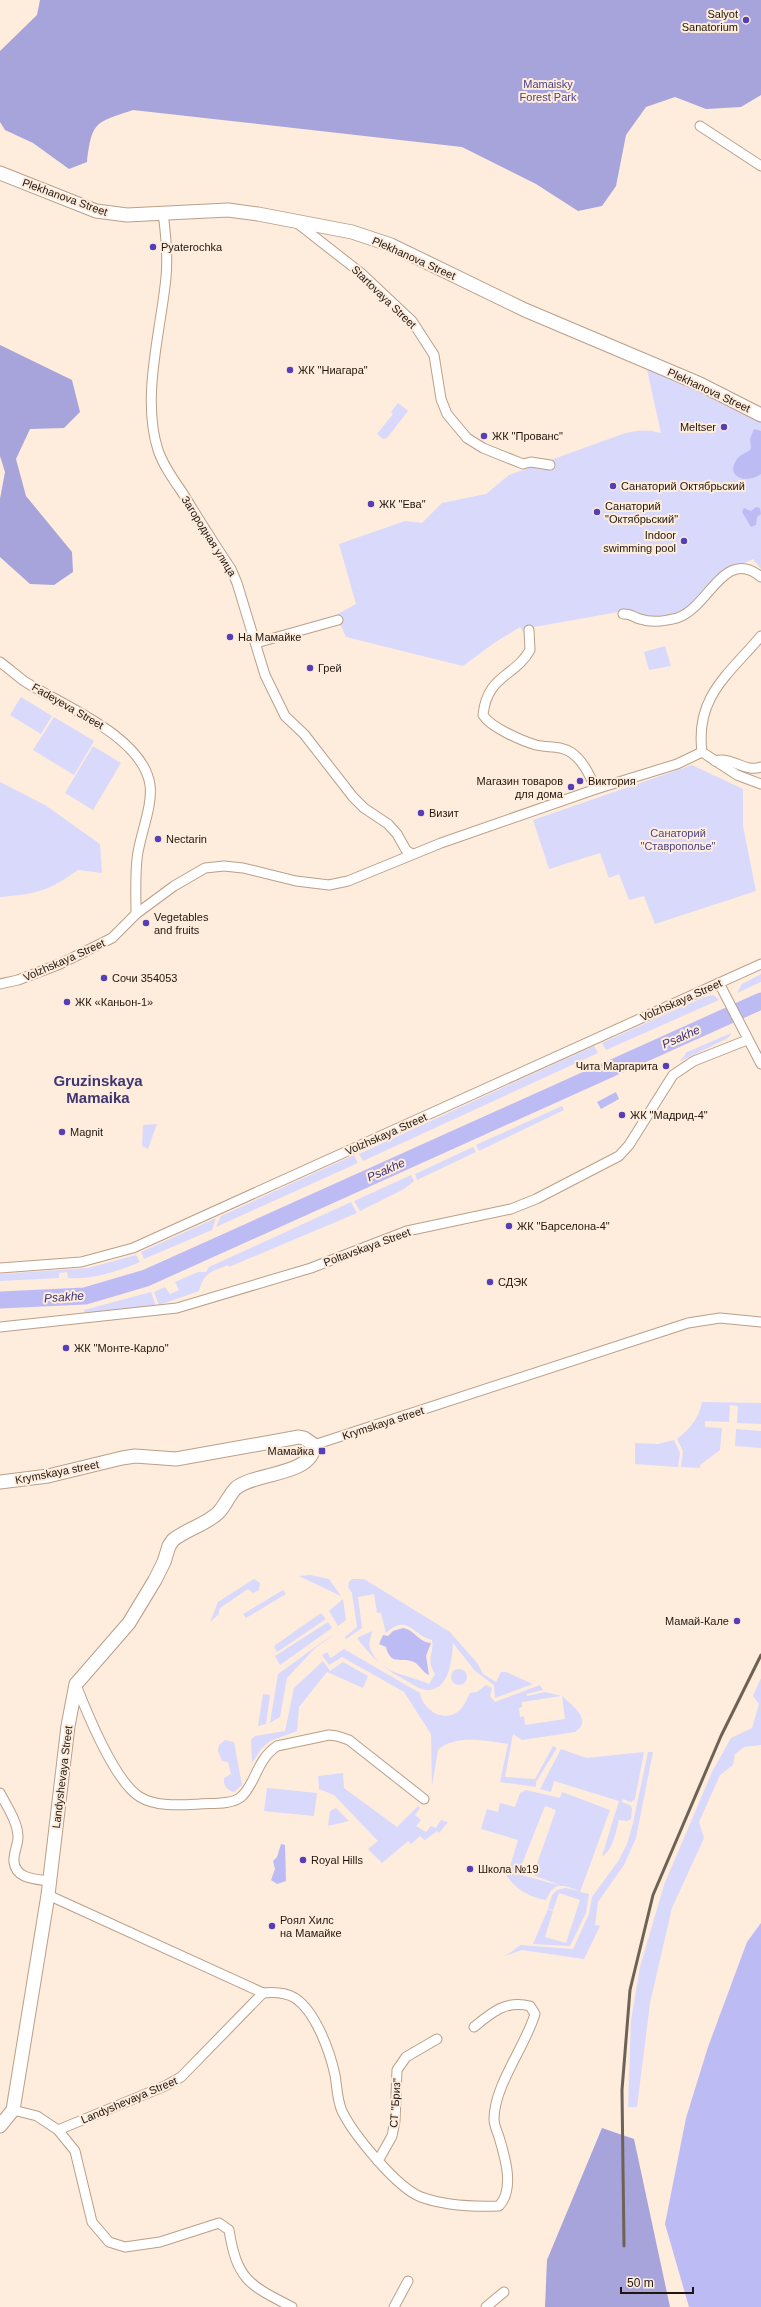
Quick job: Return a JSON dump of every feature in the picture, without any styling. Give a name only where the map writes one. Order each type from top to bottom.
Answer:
[{"type":"street","points":[[700,126],[761,166]]},
{"type":"street","name":"Plekhanova Street","points":[[0,173],[96,211],[127,216],[228,210],[258,214],[296,223],[352,232],[391,246],[525,310],[700,384],[761,415]]},
{"type":"street","name":"Загородная улица","points":[[163,213],[166,242],[166,277],[156,343],[152,395],[153,427],[162,460],[231,569],[237,583],[256,643],[264,675],[285,716],[304,734],[353,797],[364,808],[388,824],[397,834],[406,850],[412,854]]},
{"type":"street","name":"Startovaya Street","points":[[296,223],[361,273],[412,321],[434,355],[441,399],[447,414],[467,438],[483,448],[522,464],[531,462],[550,465]]},
{"type":"street","points":[[623,614],[629,614],[646,621],[664,621],[679,617],[700,603],[717,582],[733,570],[746,568],[761,577]]},
{"type":"street","points":[[256,643],[338,620]]},
{"type":"street","points":[[529,630],[530,650],[520,664],[501,677],[494,684],[484,707],[483,715],[491,725],[535,745],[561,748],[571,752],[584,765],[596,789]]},
{"type":"street","points":[[761,636],[712,694],[703,714],[700,736],[702,752],[737,775],[761,784]]},
{"type":"street","name":"Fadeyeva Street","points":[[0,662],[24,680],[107,729],[138,758],[145,769],[150,785],[146,821],[137,859],[136,914]]},
{"type":"street","name":"Volzhskaya Street","points":[[0,984],[18,980],[88,952],[112,938],[136,914],[174,886],[205,868],[224,866],[243,868],[296,881],[329,886],[348,880],[412,854],[596,789],[677,764],[702,752]]},
{"type":"street","points":[[715,761],[730,760],[748,768],[761,767]]},
{"type":"street","name":"Volzhskaya Street","points":[[0,1268],[80,1262],[133,1248],[761,964]]},
{"type":"street","points":[[719,983],[747,1040],[761,1064]]},
{"type":"street","name":"Poltavskaya Street","points":[[0,1327],[177,1308],[305,1270],[407,1231],[511,1210],[536,1200],[618,1156],[629,1145],[673,1074],[694,1062],[747,1040]]},
{"type":"street","name":"Krymskaya street","points":[[0,1482],[48,1476],[135,1456],[176,1459],[299,1437],[304,1438],[314,1445],[688,1323],[720,1318],[761,1322]]},
{"type":"street","name":"Landyshevaya Street","points":[[0,2126],[13,2110],[48,1895],[68,1726],[76,1684],[128,1623],[155,1580],[164,1562],[168,1546],[173,1540],[218,1513],[236,1488],[254,1480],[286,1471],[310,1458],[314,1453],[314,1445]]},
{"type":"street","points":[[76,1684],[108,1757],[130,1790],[139,1797],[152,1802],[180,1805],[232,1801],[240,1797],[270,1750],[277,1746],[329,1735],[348,1740],[424,1799]]},
{"type":"street","points":[[0,1793],[12,1818],[18,1836],[14,1861],[18,1872],[28,1878],[49,1881]]},
{"type":"street","points":[[48,1895],[263,1993],[277,1992],[295,1998],[310,2015],[326,2042],[341,2109],[349,2123],[378,2161],[420,2197],[443,2203],[473,2207],[499,2206],[506,2199],[508,2182],[494,2120],[496,2105],[506,2075],[530,2031],[535,2014],[530,2006],[518,2003],[506,2006],[474,2027]]},
{"type":"street","name":"Landyshevaya Street","points":[[58,2130],[165,2086],[181,2077],[263,1993]]},
{"type":"street","name":"СТ \"Бриз\"","points":[[378,2161],[392,2136],[395,2121],[397,2070],[406,2057],[437,2039]]},
{"type":"street","points":[[13,2110],[37,2116],[58,2130],[75,2151],[92,2222],[109,2242],[125,2247],[160,2242],[220,2223],[228,2230],[232,2253],[244,2277],[262,2291],[292,2307]]},
{"type":"street","points":[[394,2307],[408,2282]]},
{"type":"street","points":[[486,2307],[504,2292]]},
{"type":"green space","name":"Mamaisky Forest Park","points":[[40,0],[761,0],[761,95],[741,107],[706,109],[675,97],[646,107],[626,135],[616,186],[602,206],[578,211],[536,184],[462,147],[133,110],[103,121],[94,131],[91,138],[87,162],[69,169],[33,143],[5,130],[0,122],[0,51],[37,15]]},
{"type":"green space","points":[[0,345],[72,380],[80,412],[64,428],[30,429],[16,459],[26,496],[72,552],[73,572],[54,585],[30,584],[0,557],[0,499],[5,472],[0,456]]},
{"type":"green space","name":"Санаторий \"Октябрьский\"","points":[[646,365],[761,422],[761,569],[753,559],[727,571],[684,610],[667,616],[647,617],[629,611],[534,627],[524,633],[520,627],[494,643],[463,666],[346,637],[336,615],[356,604],[339,544],[405,521],[422,523],[442,503],[486,494],[509,475],[620,435],[640,431],[661,433]]},
{"type":"green space","points":[[398,403],[408,411],[387,438],[383,439],[377,434],[393,414],[391,412]]},
{"type":"green space","points":[[665,646],[671,666],[649,670],[644,652]]},
{"type":"green space","points":[[21,697],[52,716],[41,734],[10,715]]},
{"type":"green space","points":[[54,717],[94,741],[74,775],[33,750]]},
{"type":"green space","points":[[93,746],[121,763],[93,810],[65,793]]},
{"type":"green space","name":"Санаторий \"Ставрополье\"","points":[[692,765],[743,789],[743,826],[756,891],[655,924],[644,896],[629,900],[619,874],[609,878],[600,853],[549,869],[533,820]]},
{"type":"green space","points":[[0,782],[45,805],[100,844],[102,873],[78,870],[59,883],[42,890],[33,893],[0,897]]},
{"type":"green space","points":[[761,974],[761,982],[737,993],[742,984]]},
{"type":"green space","points":[[713,995],[719,1000],[606,1050],[602,1043],[704,997]]},
{"type":"green space","points":[[731,1033],[726,1039],[679,1062],[686,1054],[685,1053]]},
{"type":"green space","points":[[594,1046],[598,1053],[363,1161],[359,1154]]},
{"type":"green space","points":[[562,1106],[564,1110],[479,1151],[476,1145]]},
{"type":"green space","points":[[157,1124],[148,1149],[142,1146],[143,1125]]},
{"type":"green space","points":[[473,1147],[476,1152],[417,1180],[415,1174]]},
{"type":"green space","points":[[354,1155],[358,1163],[216,1227],[221,1216]]},
{"type":"green space","points":[[411,1175],[414,1181],[404,1189],[360,1211],[354,1201]]},
{"type":"green space","points":[[351,1202],[357,1213],[229,1267],[228,1265],[213,1271],[203,1280],[199,1291],[159,1305],[154,1292],[165,1287],[170,1294],[179,1290],[175,1282],[198,1272],[206,1272],[209,1267]]},
{"type":"green space","points":[[216,1218],[212,1230],[144,1259],[141,1252]]},
{"type":"green space","points":[[136,1255],[140,1262],[114,1272],[86,1278],[68,1278],[67,1272],[59,1273],[59,1278],[0,1281],[0,1274],[88,1268]]},
{"type":"green space","points":[[151,1292],[156,1306],[85,1317],[84,1310]]},
{"type":"green space","points":[[702,1402],[761,1403],[761,1424],[737,1423],[738,1406],[730,1405],[729,1422],[705,1421],[705,1427],[722,1428],[720,1450],[700,1465],[700,1468],[681,1467],[683,1451],[677,1439],[693,1423],[699,1413]]},
{"type":"green space","points":[[736,1429],[761,1431],[761,1448],[735,1446]]},
{"type":"green space","points":[[674,1440],[680,1453],[678,1467],[635,1464],[635,1443],[658,1444]]},
{"type":"green space","points":[[310,1575],[329,1579],[341,1596],[299,1576]]},
{"type":"green space","points":[[254,1579],[260,1583],[259,1590],[253,1593],[248,1589],[220,1608],[218,1615],[210,1622],[218,1602]]},
{"type":"green space","points":[[352,1579],[364,1579],[450,1632],[478,1664],[483,1674],[496,1682],[501,1672],[506,1672],[533,1684],[495,1698],[494,1685],[475,1671],[453,1643],[452,1657],[448,1672],[441,1685],[435,1689],[422,1689],[397,1676],[378,1662],[357,1638],[372,1631],[369,1645],[373,1655],[379,1662],[393,1672],[429,1684],[435,1674],[430,1659],[433,1644],[432,1640],[405,1625],[393,1627],[386,1633],[381,1613],[377,1613],[374,1594],[358,1597],[362,1628],[346,1639],[345,1637],[357,1627],[352,1593],[348,1587],[349,1582]]},
{"type":"green space","points":[[283,1590],[286,1594],[246,1618],[243,1614]]},
{"type":"green space","points":[[343,1599],[346,1620],[338,1626],[329,1611]]},
{"type":"green space","points":[[321,1613],[326,1619],[277,1652],[274,1646]]},
{"type":"green space","points":[[328,1622],[332,1628],[280,1665],[275,1656]]},
{"type":"green space","points":[[335,1634],[315,1648],[287,1678],[280,1717],[270,1723],[278,1674],[320,1644]]},
{"type":"green space","points":[[344,1649],[420,1693],[424,1704],[439,1715],[444,1716],[456,1713],[466,1702],[470,1693],[477,1692],[486,1685],[492,1688],[490,1696],[495,1702],[540,1685],[543,1690],[526,1694],[527,1696],[545,1692],[561,1696],[522,1702],[522,1707],[519,1708],[520,1717],[524,1716],[525,1725],[565,1719],[562,1696],[579,1713],[582,1718],[582,1723],[575,1732],[522,1740],[513,1734],[505,1777],[535,1779],[553,1746],[557,1748],[536,1782],[536,1787],[500,1782],[508,1744],[472,1740],[453,1742],[438,1750],[432,1786],[431,1734],[404,1692],[342,1657],[329,1665],[322,1655],[327,1652],[331,1658]]},
{"type":"green space","points":[[323,1661],[330,1671],[343,1662],[368,1676],[363,1688],[327,1672],[299,1707],[297,1731],[270,1741],[261,1749],[252,1763],[251,1740],[255,1736],[285,1731],[294,1688]]},
{"type":"green space","points":[[459,1669],[465,1671],[467,1677],[465,1683],[459,1685],[453,1683],[451,1677],[453,1671]]},
{"type":"green space","points":[[761,1678],[761,1745],[744,1747],[735,1754],[733,1765],[720,1775],[699,1822],[704,1838],[672,1908],[650,2003],[637,2107],[628,2107],[631,2021],[640,1967],[664,1885],[712,1772],[731,1738],[752,1728],[759,1704],[753,1696]]},
{"type":"green space","points":[[263,1694],[270,1695],[266,1724],[258,1726]]},
{"type":"green space","points":[[225,1740],[234,1742],[242,1785],[234,1792],[227,1789],[225,1785],[224,1778],[231,1774],[228,1762],[222,1761],[218,1751],[219,1745]]},
{"type":"green space","points":[[561,1749],[586,1758],[644,1752],[635,1799],[631,1802],[623,1799],[622,1802],[630,1805],[632,1808],[631,1819],[627,1821],[619,1820],[609,1850],[602,1856],[619,1801],[554,1781],[551,1792],[540,1789]]},
{"type":"green space","points":[[648,1752],[653,1752],[636,1838],[624,1865],[598,1902],[595,1925],[600,1926],[584,1959],[522,1950],[505,1956],[521,1945],[573,1949],[589,1914],[592,1897],[619,1860],[627,1844]]},
{"type":"green space","points":[[343,1773],[344,1788],[397,1827],[418,1806],[420,1808],[415,1815],[421,1820],[416,1826],[426,1832],[431,1826],[436,1828],[441,1820],[448,1822],[439,1833],[437,1831],[425,1840],[420,1836],[411,1844],[408,1841],[382,1863],[368,1849],[378,1841],[334,1795],[319,1789],[318,1776]]},
{"type":"green space","points":[[267,1788],[317,1793],[314,1816],[264,1811]]},
{"type":"green space","points":[[526,1790],[560,1798],[562,1792],[610,1810],[580,1892],[589,1894],[586,1913],[570,1946],[533,1944],[548,1909],[553,1911],[545,1937],[566,1943],[580,1900],[559,1893],[553,1910],[548,1908],[552,1895],[557,1890],[565,1888],[579,1891],[566,1886],[561,1886],[559,1886],[553,1889],[545,1900],[534,1897],[519,1889],[507,1876],[518,1840],[481,1829],[487,1809],[498,1812],[500,1803],[515,1807],[520,1793]],"holes":[[[545,1806],[556,1810],[533,1875],[561,1886],[518,1874]]]},
{"type":"green space","points":[[336,1808],[349,1821],[328,1826],[330,1811]]},
{"type":"green space","points":[[602,2128],[634,2139],[670,2307],[545,2307],[547,2260]]},
{"type":"shaded area","points":[[754,429],[761,431],[761,474],[748,479],[742,478],[734,473],[734,464],[739,457],[751,449],[750,439]]},
{"type":"shaded area","points":[[756,507],[760,508],[761,514],[757,517],[756,525],[751,527],[742,512],[744,508],[751,511]]},
{"type":"shaded area","points":[[616,1092],[619,1099],[601,1109],[597,1102]]},
{"type":"shaded area","points":[[403,1628],[411,1631],[423,1641],[431,1643],[426,1656],[429,1675],[410,1660],[394,1659],[388,1653],[386,1647],[379,1644],[383,1635],[388,1636],[393,1631]]},
{"type":"shaded area","points":[[281,1844],[285,1845],[286,1881],[277,1884],[271,1880],[275,1869],[273,1861],[277,1857]]},
{"type":"shaded area","points":[[761,1923],[761,2307],[689,2307],[665,2224],[686,2118],[708,2047],[747,1942]]},
{"type":"waterway","name":"Psakhe","points":[[0,1300],[85,1296],[146,1278],[761,1001]]},
{"type":"railway","points":[[624,2246],[622,2090],[630,1990],[653,1895],[721,1736],[761,1655]]},
{"type":"place","name":"Salyot Sanatorium","points":[[746,20]]},
{"type":"place","name":"Pyaterochka","points":[[153,247]]},
{"type":"place","name":"ЖК \"Ниагара\"","points":[[290,370]]},
{"type":"place","name":"Meltser","points":[[724,427]]},
{"type":"place","name":"ЖК \"Прованс\"","points":[[484,436]]},
{"type":"place","name":"Санаторий Октябрьский","points":[[613,486]]},
{"type":"place","name":"ЖК \"Ева\"","points":[[371,504]]},
{"type":"place","name":"Санаторий \"Октябрьский\"","points":[[597,512]]},
{"type":"place","name":"Indoor swimming pool","points":[[684,541]]},
{"type":"place","name":"На Мамайке","points":[[230,637]]},
{"type":"place","name":"Грей","points":[[310,668]]},
{"type":"place","name":"Виктория","points":[[580,781]]},
{"type":"place","name":"Магазин товаров для дома","points":[[571,787]]},
{"type":"place","name":"Визит","points":[[421,813]]},
{"type":"place","name":"Nectarin","points":[[158,839]]},
{"type":"place","name":"Vegetables and fruits","points":[[146,923]]},
{"type":"place","name":"Сочи 354053","points":[[104,978]]},
{"type":"place","name":"ЖК «Каньон-1»","points":[[67,1002]]},
{"type":"place","name":"Чита Маргарита","points":[[666,1066]]},
{"type":"place","name":"ЖК \"Мадрид-4\"","points":[[622,1115]]},
{"type":"place","name":"Magnit","points":[[62,1132]]},
{"type":"place","name":"ЖК \"Барселона-4\"","points":[[509,1226]]},
{"type":"place","name":"СДЭК","points":[[490,1282]]},
{"type":"place","name":"ЖК \"Монте-Карло\"","points":[[66,1348]]},
{"type":"place","name":"Мамайка","points":[[322,1451]]},
{"type":"place","name":"Мамай-Кале","points":[[737,1621]]},
{"type":"place","name":"Royal Hills","points":[[303,1860]]},
{"type":"place","name":"Школа №19","points":[[470,1869]]},
{"type":"place","name":"Роял Хилс на Мамайке","points":[[272,1926]]},
{"type":"district","name":"Gruzinskaya Mamaika","points":[[98,1090]]}]
